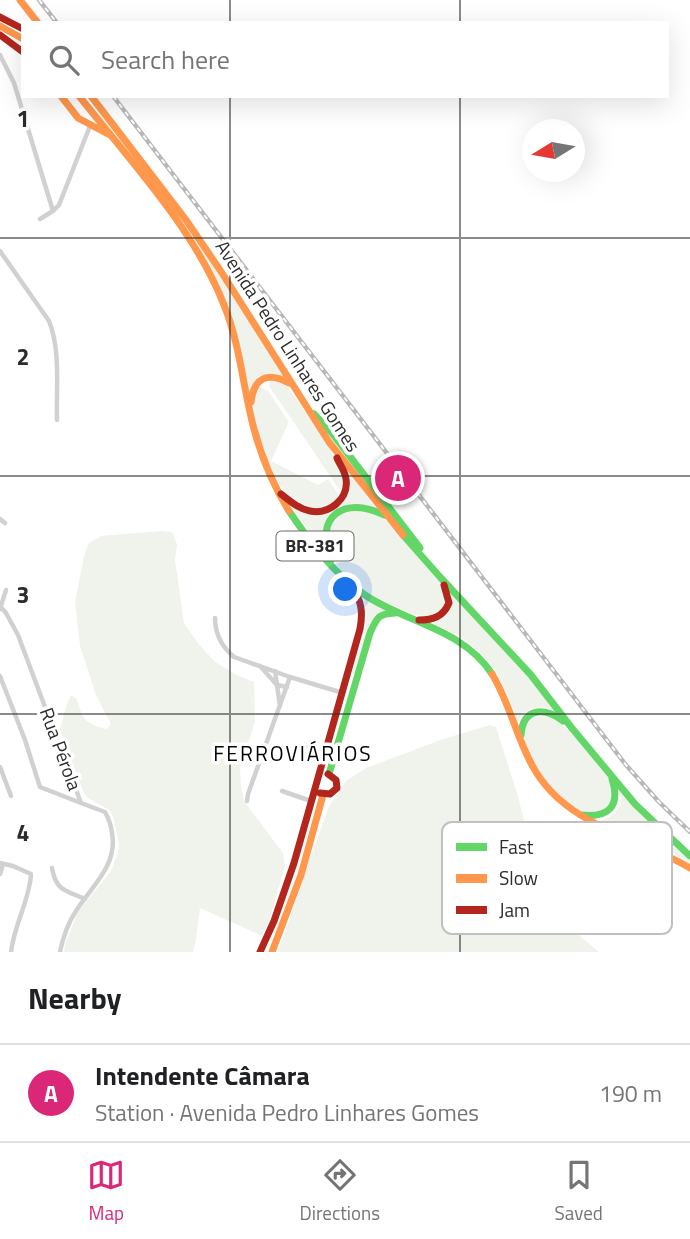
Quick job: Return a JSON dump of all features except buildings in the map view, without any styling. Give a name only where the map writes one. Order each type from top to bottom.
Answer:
[{"type":"main road","points":[[20,0],[36,21]]},
{"type":"main road","points":[[0,17],[21,28]]},
{"type":"main road","points":[[0,26],[21,38]]},
{"type":"main road","points":[[2,37],[21,51]]},
{"type":"main road","points":[[63,98],[78,118],[110,135]]},
{"type":"main road","name":"Avenida Pedro Linhares Gomes","points":[[81,98],[187,234],[215,283],[233,331],[252,426],[261,454],[276,490],[291,514],[329,563],[364,595],[458,640],[487,666],[502,689],[531,765],[554,796],[589,822]]},
{"type":"main road","name":"Avenida Pedro Linhares Gomes","points":[[93,98],[186,220],[329,442],[387,516],[531,675],[635,804],[654,822]]},
{"type":"main road","points":[[252,426],[251,395],[257,381],[272,376],[280,377],[296,391]]},
{"type":"main road","points":[[307,408],[340,443],[432,568]]},
{"type":"main road","points":[[276,490],[299,508],[310,511],[320,512],[336,504],[344,494],[346,479],[329,442]]},
{"type":"main road","points":[[260,952],[274,921],[313,802],[360,629],[362,607],[356,593],[328,554],[325,532],[336,513],[353,507],[370,508],[387,516]]},
{"type":"main road","points":[[412,619],[434,619],[447,608],[448,598],[440,577]]},
{"type":"main road","points":[[329,774],[372,625],[383,614],[399,613]]},
{"type":"main road","points":[[346,679],[352,676],[357,682]]},
{"type":"main road","points":[[522,746],[522,722],[532,714],[545,711],[552,713],[571,727]]},
{"type":"main road","points":[[575,814],[599,816],[614,805],[615,786],[608,771]]},
{"type":"main road","points":[[329,774],[335,779],[337,788],[331,794],[323,795],[318,791],[316,783],[322,775],[329,774]]},
{"type":"main road","points":[[272,952],[284,926],[323,795]]},
{"type":"main road","name":"Avenida Pedro Linhares Gomes","points":[[672,839],[690,856]]},
{"type":"main road","name":"Avenida Pedro Linhares Gomes","points":[[672,857],[690,867]]},
{"type":"street","points":[[0,55],[14,83],[53,211]]},
{"type":"street","points":[[40,219],[59,205],[90,126]]},
{"type":"street","points":[[0,251],[49,321],[53,331],[57,368],[57,420]]},
{"type":"street","points":[[0,608],[6,590]]},
{"type":"street","name":"Rua Pérola","points":[[0,608],[18,635],[81,803],[105,812],[109,818],[113,840],[109,863],[69,925],[60,952]]},
{"type":"street","points":[[215,618],[218,635],[229,653],[240,660],[343,693]]},
{"type":"street","points":[[260,666],[276,685],[287,687]]},
{"type":"street","points":[[275,671],[280,707]]},
{"type":"street","points":[[0,676],[40,788],[81,803]]},
{"type":"street","points":[[247,801],[290,677]]},
{"type":"street","points":[[298,745],[326,753]]},
{"type":"street","points":[[0,767],[11,796]]},
{"type":"street","points":[[282,791],[313,802]]},
{"type":"street","points":[[0,874],[1,864],[31,874],[11,952]]},
{"type":"street","points":[[52,867],[54,879],[59,886],[85,899]]},
{"type":"shaded area","points":[[202,247],[286,378],[267,374],[250,395],[241,353],[199,249]]},
{"type":"shaded area","points":[[270,380],[283,381],[323,437],[338,465],[343,489],[339,489],[269,386]]},
{"type":"shaded area","points":[[256,388],[268,391],[289,422],[271,461],[318,485],[328,479],[339,499],[331,506],[310,510],[292,499],[275,476],[256,421],[253,399]]},
{"type":"shaded area","points":[[341,462],[377,509],[364,505],[328,519],[326,554],[289,504],[313,516],[333,509],[346,496]]},
{"type":"shaded area","points":[[361,508],[389,523],[440,583],[447,600],[442,613],[429,617],[411,614],[368,593],[342,571],[333,559],[326,541],[334,518],[340,513]]},
{"type":"shaded area","points":[[172,532],[177,544],[175,560],[184,623],[215,662],[254,682],[255,722],[240,768],[241,786],[244,801],[283,853],[285,867],[262,936],[200,908],[193,952],[64,952],[78,912],[111,871],[119,843],[109,810],[88,798],[83,791],[60,730],[71,695],[77,699],[83,716],[89,723],[107,729],[111,724],[96,695],[80,646],[75,602],[84,556],[89,543],[101,536]]},
{"type":"shaded area","points":[[449,590],[559,711],[531,709],[517,722],[508,696],[488,661],[456,634],[431,623],[446,615],[450,602]]},
{"type":"shaded area","points":[[363,596],[390,610],[370,623],[357,675],[352,673],[366,625]]},
{"type":"shaded area","points":[[542,716],[553,719],[568,731],[603,770],[614,789],[610,808],[587,816],[559,796],[549,785],[534,763],[524,739],[525,728],[530,720]]},
{"type":"shaded area","points":[[490,725],[496,727],[524,822],[442,822],[442,934],[578,934],[599,952],[278,952],[328,808],[346,781],[366,768],[443,739]]},
{"type":"shaded area","points":[[622,792],[652,822],[597,822],[608,818],[620,804]]},
{"type":"shaded area","points":[[672,841],[690,859],[690,863],[672,852]]},
{"type":"railway","points":[[39,0],[55,21]]},
{"type":"railway","points":[[115,98],[626,765],[690,832]]},
{"type":"traffic: fast","points":[[314,414],[332,433],[420,548]]},
{"type":"traffic: fast","points":[[331,560],[326,532],[336,513],[357,507],[384,515]]},
{"type":"traffic: fast","points":[[289,511],[323,557],[354,587],[381,605],[433,628],[466,647],[492,674]]},
{"type":"traffic: fast","points":[[403,535],[531,675],[635,804],[654,822]]},
{"type":"traffic: fast","points":[[329,774],[370,633],[378,618],[384,614],[395,613]]},
{"type":"traffic: fast","points":[[521,735],[526,719],[536,712],[549,713],[563,721]]},
{"type":"traffic: fast","points":[[581,815],[598,815],[610,809],[615,797],[612,779]]},
{"type":"traffic: fast","points":[[672,839],[690,856]]},
{"type":"traffic: slow","points":[[20,0],[36,21]]},
{"type":"traffic: slow","points":[[0,26],[21,38]]},
{"type":"traffic: slow","points":[[63,98],[78,118],[108,134]]},
{"type":"traffic: slow","points":[[81,98],[179,223],[211,277],[234,335],[250,414],[261,451],[273,482],[289,511]]},
{"type":"traffic: slow","points":[[93,98],[186,220],[329,442],[403,535]]},
{"type":"traffic: slow","points":[[251,402],[255,387],[263,379],[268,377],[289,383]]},
{"type":"traffic: slow","points":[[492,674],[536,772],[550,791],[567,806],[593,822]]},
{"type":"traffic: slow","points":[[272,952],[301,875],[323,795]]},
{"type":"traffic: slow","points":[[672,858],[690,868]]},
{"type":"traffic: jam","points":[[0,17],[21,28]]},
{"type":"traffic: jam","points":[[0,35],[21,51]]},
{"type":"traffic: jam","points":[[281,494],[306,510],[317,512],[331,508],[341,499],[346,486],[345,473],[337,458]]},
{"type":"traffic: jam","points":[[419,620],[437,617],[447,608],[449,603],[444,585]]},
{"type":"traffic: jam","points":[[260,952],[294,863],[360,629],[361,607],[352,588]]},
{"type":"traffic: jam","points":[[320,793],[330,794],[337,788],[336,780],[328,774]]},
{"type":"place","name":"Intendente Câmara","points":[[398,478]]},
{"type":"district","name":"FERROVIÁRIOS","points":[[293,754]]}]
